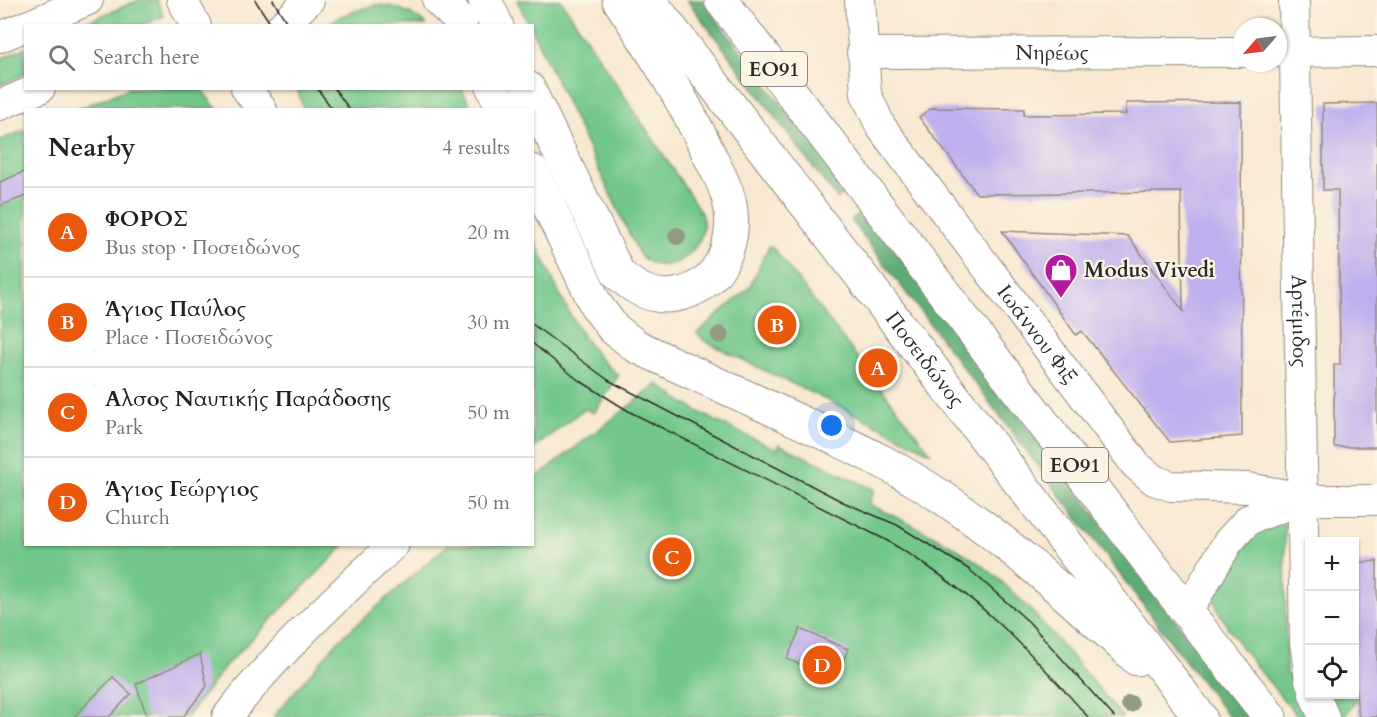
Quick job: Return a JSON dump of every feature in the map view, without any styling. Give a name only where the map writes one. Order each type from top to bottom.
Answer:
[{"type":"highway","points":[[529,90],[618,273],[630,285],[655,295],[683,294],[707,281],[716,271],[728,249],[731,235],[729,200],[699,131],[620,0]]},
{"type":"highway","name":"Ποσειδώνος","points":[[649,0],[1200,717]]},
{"type":"highway","name":"ΕΟ91","points":[[721,0],[1187,612],[1270,717]]},
{"type":"highway","points":[[460,9],[493,24]]},
{"type":"highway","points":[[494,90],[502,108]]},
{"type":"highway","points":[[534,175],[590,293],[613,328],[636,346],[883,462],[933,492],[1042,573],[1200,717]]},
{"type":"street","points":[[31,24],[88,0]]},
{"type":"street","points":[[182,0],[195,24]]},
{"type":"street","points":[[284,24],[309,0]]},
{"type":"street","name":"Ιωάννου Φιξ","points":[[861,0],[861,53],[866,94],[881,127],[1136,465],[1154,480],[1171,486],[1248,488],[1302,499]]},
{"type":"street","name":"Αρτέμιδος","points":[[1287,46],[1294,0]]},
{"type":"street","points":[[0,37],[24,27]]},
{"type":"street","points":[[1287,52],[1377,51]]},
{"type":"street","name":"Νηρέως","points":[[861,53],[1233,52]]},
{"type":"street","name":"Αρτέμιδος","points":[[1287,72],[1305,645]]},
{"type":"street","points":[[0,105],[35,90]]},
{"type":"street","points":[[247,90],[261,108]]},
{"type":"street","points":[[271,90],[275,108]]},
{"type":"street","points":[[1187,612],[1228,542],[1248,520],[1302,499],[1377,500]]},
{"type":"street","points":[[228,717],[250,687],[294,640],[392,546]]},
{"type":"street","points":[[1316,699],[1324,717]]},
{"type":"green space","points":[[139,0],[157,0],[164,16],[144,24],[81,24]]},
{"type":"green space","points":[[517,0],[561,0],[701,212],[702,233],[698,244],[681,260],[659,265],[648,262],[639,254],[534,34],[534,24],[529,24]]},
{"type":"green space","points":[[687,0],[702,0],[848,191],[837,199]]},
{"type":"green space","points":[[374,5],[389,6],[415,16],[425,24],[328,24],[341,16]]},
{"type":"green space","points":[[24,48],[24,74],[0,85],[0,59]]},
{"type":"green space","points":[[125,90],[202,90],[216,108],[80,108]]},
{"type":"green space","points":[[297,90],[462,90],[472,108],[304,108]]},
{"type":"green space","points":[[24,130],[24,546],[344,546],[228,663],[186,717],[0,717],[0,140]]},
{"type":"green space","points":[[864,210],[1249,717],[1229,717],[1187,663],[851,220]]},
{"type":"green space","points":[[534,238],[580,331],[605,364],[619,375],[594,413],[586,409],[534,448]]},
{"type":"green space","points":[[769,246],[774,249],[931,453],[705,341],[697,333],[749,288]]},
{"type":"green space","points":[[658,384],[700,413],[777,449],[779,444],[875,490],[869,504],[933,536],[979,563],[1028,607],[1123,717],[273,717],[339,640],[447,546],[534,546],[534,479]]},
{"type":"green space","points":[[1271,523],[1285,524],[1286,670],[1306,717],[1298,717],[1246,654],[1222,618],[1209,585],[1253,530]]},
{"type":"green space","points":[[1325,699],[1357,699],[1344,717],[1340,717]]},
{"type":"building","points":[[1241,102],[1242,436],[1170,442],[1082,331],[1076,335],[1002,231],[1128,236],[1183,311],[1181,192],[977,194],[919,117],[932,108],[1024,109],[1024,115],[1126,114],[1126,103]]},
{"type":"building","points":[[1377,103],[1377,447],[1334,447],[1334,365],[1340,365],[1338,190],[1323,190],[1323,104]]},
{"type":"building","points":[[24,172],[24,197],[0,206],[0,182]]},
{"type":"building","points":[[1377,561],[1377,717],[1359,717],[1356,699],[1359,699],[1359,563]]},
{"type":"building","points":[[800,629],[848,649],[836,679],[787,659]]},
{"type":"building","points":[[200,654],[207,686],[183,717],[147,717],[136,684]]},
{"type":"building","points":[[113,677],[131,694],[109,717],[74,717]]},
{"type":"tram line","points":[[255,0],[271,24]]},
{"type":"tram line","points":[[273,0],[288,24]]},
{"type":"tram line","points":[[318,90],[332,108]]},
{"type":"tram line","points":[[335,90],[349,108]]},
{"type":"tram line","points":[[534,325],[608,380],[843,502],[897,525],[970,570],[1029,622],[1114,717]]},
{"type":"tram line","points":[[534,345],[577,379],[630,412],[884,539],[915,558],[970,598],[1018,641],[1088,717]]},
{"type":"place","name":"Modus Vivedi","points":[[1061,299]]},
{"type":"place","name":"Άγιος Παύλος","points":[[777,325]]},
{"type":"place","name":"ΦΟΡΟΣ","points":[[878,368]]},
{"type":"place","name":"Αλσος Ναυτικής Παράδοσης","points":[[672,557]]},
{"type":"place","name":"Άγιος Γεώργιος","points":[[822,665]]}]
